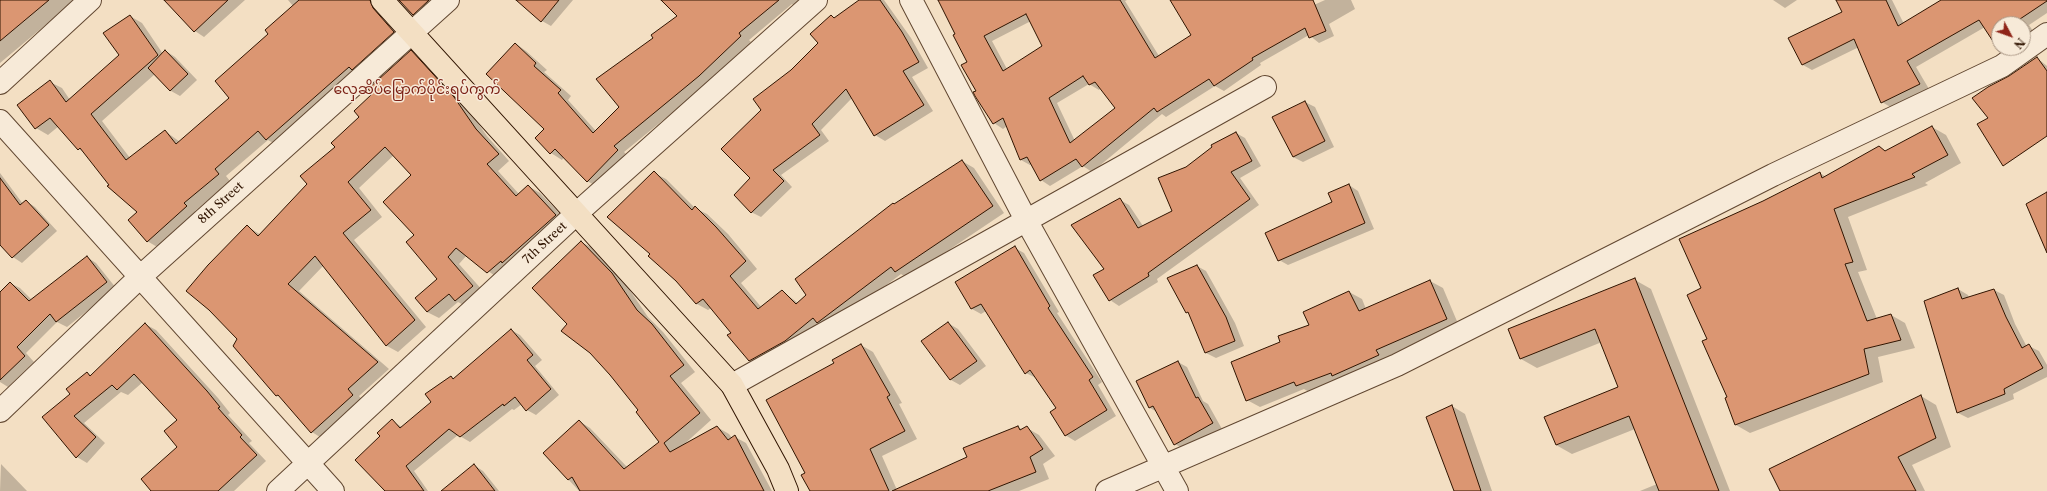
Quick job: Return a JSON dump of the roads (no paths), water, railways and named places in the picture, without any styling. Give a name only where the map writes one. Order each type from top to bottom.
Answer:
[{"type":"main road","points":[[382,0],[732,385],[778,469],[787,491]]},
{"type":"street","points":[[0,83],[90,0]]},
{"type":"street","name":"8th Street","points":[[0,411],[140,276],[448,0]]},
{"type":"street","name":"7th Street","points":[[278,491],[576,214],[816,0]]},
{"type":"street","points":[[911,0],[1026,220],[1164,465],[1177,491]]},
{"type":"street","points":[[1107,491],[1397,365],[1766,179],[2002,66],[2047,34]]},
{"type":"street","points":[[732,385],[1265,87]]},
{"type":"street","points":[[0,120],[332,491]]},
{"type":"district","name":"လှေဆိပ်မြောက်ပိုင်းရပ်ကွက်","points":[[417,90]]}]
